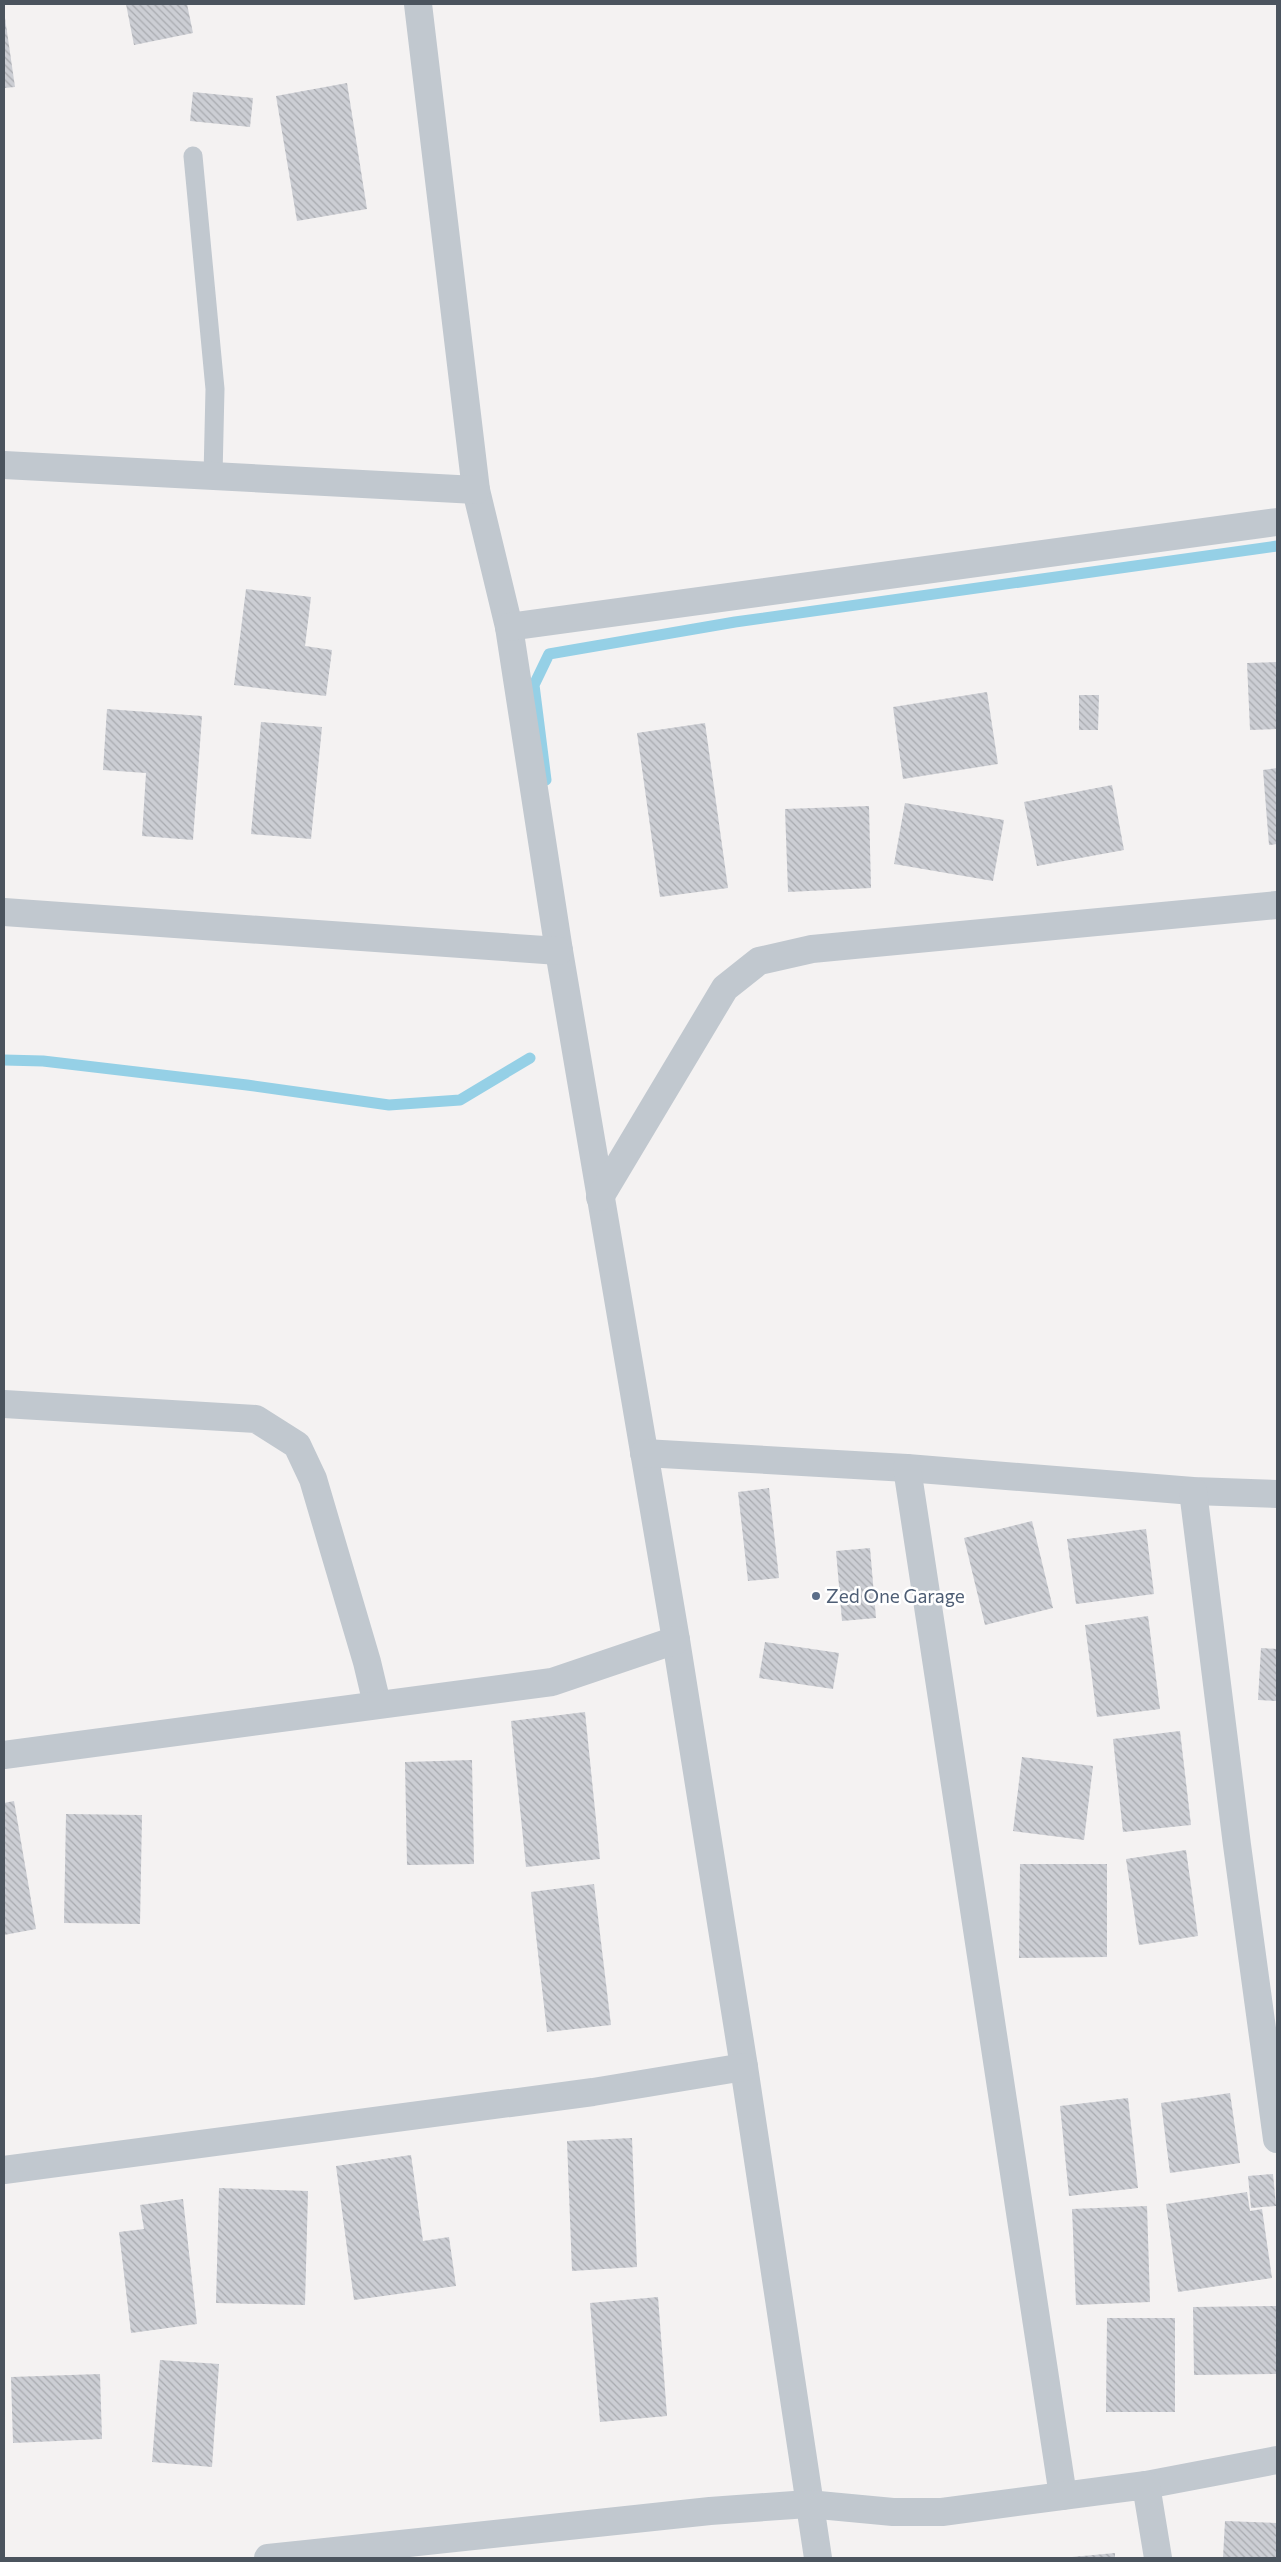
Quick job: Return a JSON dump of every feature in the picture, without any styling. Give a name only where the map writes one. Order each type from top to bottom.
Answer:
[{"type":"street","points":[[418,4],[476,490],[509,627],[559,951],[676,1640],[744,2067],[808,2504],[818,2558]]},
{"type":"street","points":[[4,465],[476,490]]},
{"type":"street","points":[[509,627],[1277,522]]},
{"type":"street","points":[[600,1197],[725,988],[759,961],[812,949],[1277,905]]},
{"type":"street","points":[[4,912],[559,951]]},
{"type":"street","points":[[4,1404],[256,1419],[296,1445],[313,1479],[367,1662],[377,1704]]},
{"type":"street","points":[[644,1453],[907,1468],[1193,1491],[1277,1494]]},
{"type":"street","points":[[907,1468],[1063,2496]]},
{"type":"street","points":[[1193,1491],[1238,1855],[1277,2139]]},
{"type":"street","points":[[4,1755],[552,1682],[676,1640]]},
{"type":"street","points":[[4,2170],[593,2092],[744,2067]]},
{"type":"street","points":[[268,2558],[710,2511],[808,2504],[893,2512],[942,2512],[1146,2486],[1277,2460]]},
{"type":"street","points":[[1146,2486],[1158,2558]]},
{"type":"lane","points":[[193,156],[215,388],[213,476]]},
{"type":"building","points":[[126,4],[187,4],[193,33],[134,45]]},
{"type":"building","points":[[4,11],[15,87],[4,88]]},
{"type":"building","points":[[347,83],[367,209],[297,221],[276,96]]},
{"type":"building","points":[[193,92],[253,98],[250,127],[190,121]]},
{"type":"building","points":[[246,589],[311,597],[305,646],[332,650],[326,696],[234,685]]},
{"type":"building","points":[[1277,662],[1277,729],[1250,730],[1247,663]]},
{"type":"building","points":[[987,692],[998,764],[903,779],[893,707]]},
{"type":"building","points":[[1079,695],[1099,695],[1098,730],[1079,730]]},
{"type":"building","points":[[107,709],[202,716],[193,840],[142,836],[146,773],[103,770]]},
{"type":"building","points":[[261,722],[322,727],[311,839],[251,834]]},
{"type":"building","points":[[705,723],[728,888],[660,897],[637,733]]},
{"type":"building","points":[[1277,768],[1277,844],[1269,845],[1263,770]]},
{"type":"building","points":[[1112,785],[1124,850],[1037,866],[1024,802]]},
{"type":"building","points":[[905,803],[1004,820],[993,881],[894,864]]},
{"type":"building","points":[[869,806],[871,888],[788,892],[785,809]]},
{"type":"building","points":[[769,1488],[779,1578],[748,1581],[738,1492]]},
{"type":"building","points":[[1032,1521],[1053,1608],[985,1625],[964,1538]]},
{"type":"building","points":[[1146,1529],[1154,1594],[1076,1604],[1067,1539]]},
{"type":"building","points":[[870,1548],[876,1618],[842,1621],[836,1551]]},
{"type":"building","points":[[1148,1616],[1160,1709],[1097,1717],[1085,1625]]},
{"type":"building","points":[[765,1642],[839,1653],[833,1689],[759,1678]]},
{"type":"building","points":[[1261,1648],[1277,1649],[1277,1701],[1258,1700]]},
{"type":"building","points":[[585,1712],[600,1859],[526,1867],[511,1721]]},
{"type":"building","points":[[1180,1731],[1191,1825],[1123,1832],[1113,1739]]},
{"type":"building","points":[[1022,1757],[1093,1766],[1084,1840],[1013,1831]]},
{"type":"building","points":[[472,1760],[474,1864],[407,1865],[405,1762]]},
{"type":"building","points":[[14,1801],[36,1929],[4,1935],[4,1803]]},
{"type":"building","points":[[66,1814],[142,1815],[140,1924],[64,1923]]},
{"type":"building","points":[[1186,1850],[1198,1936],[1139,1945],[1126,1859]]},
{"type":"building","points":[[1020,1864],[1107,1864],[1107,1957],[1019,1958]]},
{"type":"building","points":[[594,1884],[611,2025],[547,2032],[531,1892]]},
{"type":"building","points":[[1230,2093],[1240,2163],[1170,2173],[1161,2103]]},
{"type":"building","points":[[1128,2098],[1138,2188],[1069,2196],[1060,2106]]},
{"type":"building","points":[[632,2138],[637,2267],[572,2271],[567,2141]]},
{"type":"building","points":[[411,2155],[423,2241],[449,2237],[456,2286],[354,2300],[336,2166]]},
{"type":"building","points":[[1273,2174],[1276,2206],[1251,2208],[1248,2176]]},
{"type":"building","points":[[219,2188],[308,2191],[305,2305],[216,2303]]},
{"type":"building","points":[[1247,2192],[1250,2211],[1262,2209],[1272,2278],[1178,2292],[1166,2204]]},
{"type":"building","points":[[183,2199],[197,2324],[131,2333],[119,2232],[144,2229],[140,2205]]},
{"type":"building","points":[[1147,2206],[1150,2302],[1076,2305],[1072,2209]]},
{"type":"building","points":[[658,2297],[667,2416],[600,2422],[590,2303]]},
{"type":"building","points":[[1277,2306],[1277,2374],[1194,2375],[1193,2307]]},
{"type":"building","points":[[1107,2318],[1175,2318],[1175,2412],[1106,2412]]},
{"type":"building","points":[[160,2360],[219,2364],[212,2467],[152,2462]]},
{"type":"building","points":[[100,2374],[102,2439],[13,2443],[11,2377]]},
{"type":"building","points":[[1225,2521],[1277,2523],[1277,2558],[1223,2558]]},
{"type":"building","points":[[1115,2553],[1115,2558],[1072,2558],[1072,2557]]},
{"type":"waterway","points":[[546,780],[534,685],[549,654],[735,622],[1277,546]]},
{"type":"waterway","points":[[4,1060],[43,1061],[247,1085],[389,1105],[460,1100],[530,1058]]},
{"type":"place","name":"Zed One Garage","points":[[816,1596]]}]
